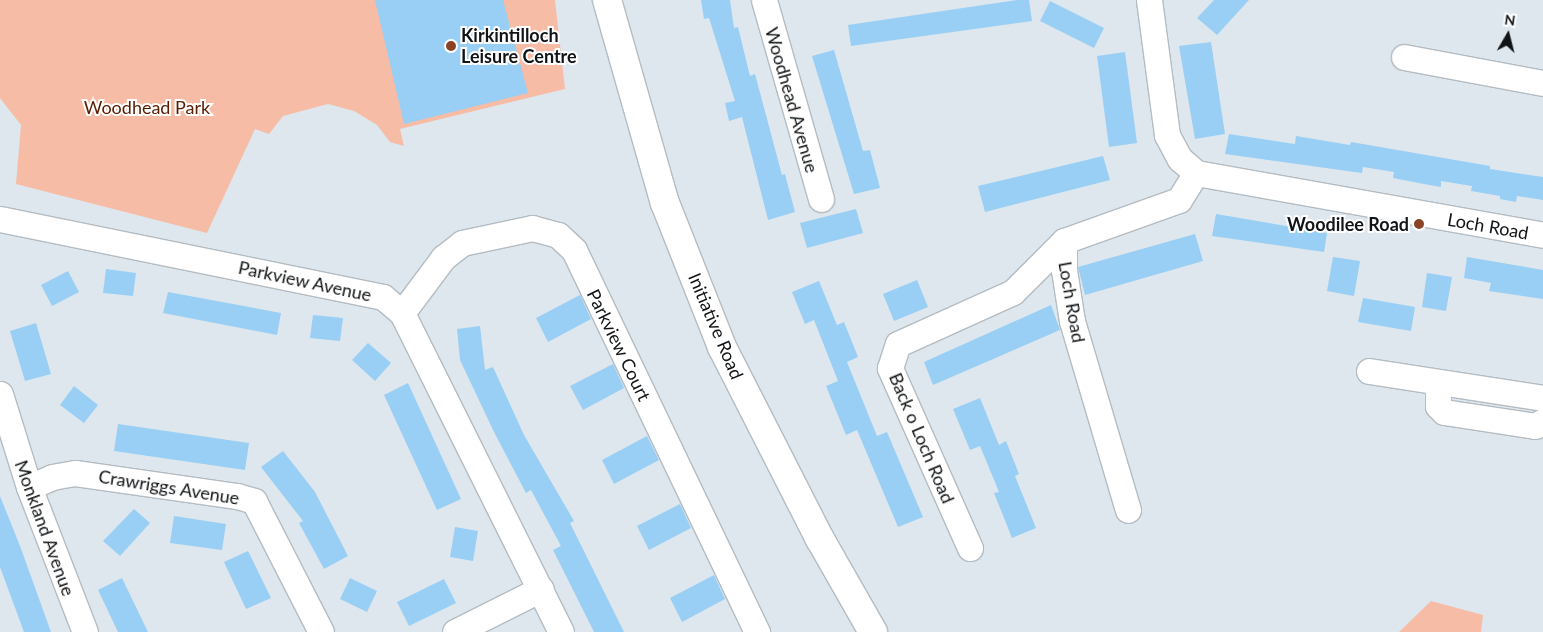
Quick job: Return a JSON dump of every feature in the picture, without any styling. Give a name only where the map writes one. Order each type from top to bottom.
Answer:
[{"type":"main road","name":"Initiative Road","points":[[607,0],[665,203],[722,347],[820,539],[873,632]]},
{"type":"street","name":"Woodhead Avenue","points":[[764,0],[821,199]]},
{"type":"street","points":[[1149,0],[1167,135],[1180,159],[1196,173]]},
{"type":"street","points":[[1404,57],[1543,83]]},
{"type":"street","name":"Loch Road","points":[[1128,510],[1072,321],[1064,270],[1064,241],[1179,200],[1196,173],[1543,235]]},
{"type":"street","name":"Parkview Avenue","points":[[0,219],[383,298],[402,313],[561,632]]},
{"type":"street","name":"Parkview Court","points":[[402,313],[443,258],[462,243],[532,228],[558,235],[574,250],[757,632]]},
{"type":"street","name":"Back o Loch Road","points":[[970,548],[890,368],[898,344],[1013,292],[1064,241]]},
{"type":"street","points":[[1368,371],[1543,398]]},
{"type":"street","points":[[1438,382],[1438,406],[1444,412],[1535,426],[1543,421]]},
{"type":"street","name":"Monkland Avenue","points":[[0,394],[29,487],[85,632]]},
{"type":"street","name":"Crawriggs Avenue","points":[[29,487],[52,477],[75,473],[238,496],[254,501],[322,632]]},
{"type":"street","points":[[455,632],[540,589]]},
{"type":"green space","name":"Woodhead Park","points":[[0,0],[555,0],[565,89],[400,129],[404,146],[390,142],[377,125],[354,111],[328,104],[283,116],[269,134],[255,129],[207,233],[16,184],[21,125],[0,98]]},
{"type":"green space","points":[[1431,601],[1483,615],[1481,632],[1399,632]]},
{"type":"building","name":"Kirkintilloch Leisure Centre","points":[[375,0],[503,0],[528,93],[404,124]]},
{"type":"building","points":[[701,0],[730,0],[734,28],[738,27],[750,76],[755,74],[782,175],[785,174],[795,212],[768,220],[742,117],[729,121],[725,103],[735,101],[709,18],[704,19]]},
{"type":"building","points":[[1017,0],[1029,0],[1032,21],[851,46],[848,25]]},
{"type":"building","points":[[1214,0],[1249,0],[1217,35],[1197,18]]},
{"type":"building","points":[[1050,1],[1104,28],[1094,48],[1040,21]]},
{"type":"building","points":[[1211,42],[1225,134],[1195,139],[1179,46]]},
{"type":"building","points":[[834,50],[863,151],[870,150],[880,188],[854,194],[812,56]]},
{"type":"building","points":[[1125,52],[1137,143],[1109,147],[1097,56]]},
{"type":"building","points":[[1229,134],[1295,144],[1296,136],[1350,145],[1351,142],[1490,166],[1490,169],[1543,177],[1543,200],[1517,196],[1516,202],[1500,199],[1500,196],[1471,191],[1472,186],[1441,181],[1441,187],[1393,178],[1394,172],[1363,167],[1362,173],[1225,154]]},
{"type":"building","points":[[1103,156],[1110,180],[985,212],[978,186]]},
{"type":"building","points":[[856,209],[863,233],[807,248],[800,223]]},
{"type":"building","points":[[1216,214],[1327,233],[1324,252],[1212,236]]},
{"type":"building","points":[[1195,234],[1203,261],[1085,295],[1078,267]]},
{"type":"building","points":[[1333,257],[1360,261],[1354,296],[1327,291]]},
{"type":"building","points":[[1467,257],[1543,270],[1543,299],[1489,291],[1491,283],[1464,278]]},
{"type":"building","points":[[106,269],[136,273],[133,296],[103,293]]},
{"type":"building","points":[[68,271],[79,292],[52,306],[41,285]]},
{"type":"building","points":[[1427,273],[1452,277],[1446,311],[1422,307]]},
{"type":"building","points":[[917,280],[928,307],[894,321],[883,294]]},
{"type":"building","points":[[819,281],[837,325],[844,322],[858,357],[847,362],[877,436],[887,432],[923,517],[898,527],[857,430],[846,435],[826,386],[838,381],[814,320],[805,324],[792,292]]},
{"type":"building","points":[[168,292],[281,313],[277,335],[163,313]]},
{"type":"building","points":[[580,295],[591,319],[548,342],[536,318]]},
{"type":"building","points":[[1363,298],[1415,307],[1411,331],[1358,322]]},
{"type":"building","points":[[1051,305],[1060,330],[933,385],[924,362]]},
{"type":"building","points":[[313,315],[343,318],[340,341],[310,338]]},
{"type":"building","points":[[36,323],[51,374],[25,381],[10,331]]},
{"type":"building","points":[[480,326],[485,370],[493,367],[524,435],[574,521],[570,523],[624,632],[594,632],[553,550],[561,546],[531,490],[526,493],[494,432],[460,360],[457,329]]},
{"type":"building","points":[[368,343],[391,363],[375,381],[352,360]]},
{"type":"building","points":[[613,364],[624,388],[583,410],[570,386]]},
{"type":"building","points":[[408,383],[461,499],[437,510],[384,395]]},
{"type":"building","points":[[74,386],[98,405],[84,423],[60,405]]},
{"type":"building","points":[[980,398],[999,445],[1006,441],[1019,474],[1015,476],[1036,528],[1012,538],[994,493],[999,492],[980,446],[970,450],[953,409]]},
{"type":"building","points":[[118,424],[249,443],[245,470],[114,451]]},
{"type":"building","points":[[647,436],[659,460],[614,484],[602,460]]},
{"type":"building","points":[[283,451],[315,492],[348,556],[324,569],[299,523],[303,521],[261,467]]},
{"type":"building","points":[[0,496],[51,632],[24,632],[0,567]]},
{"type":"building","points":[[680,504],[691,528],[649,550],[637,526]]},
{"type":"building","points":[[134,509],[150,523],[120,556],[103,541]]},
{"type":"building","points":[[174,516],[226,524],[222,550],[170,543]]},
{"type":"building","points":[[455,527],[478,531],[473,561],[450,557]]},
{"type":"building","points":[[248,551],[271,598],[246,609],[224,562]]},
{"type":"building","points":[[714,575],[725,599],[682,622],[670,598]]},
{"type":"building","points":[[122,578],[148,632],[118,632],[98,590]]},
{"type":"building","points":[[350,578],[377,591],[367,612],[340,599]]},
{"type":"building","points":[[444,579],[456,603],[409,626],[397,602]]},
{"type":"place","name":"Kirkintilloch Leisure Centre","points":[[451,46]]},
{"type":"place","name":"Woodilee Road","points":[[1419,224]]}]
